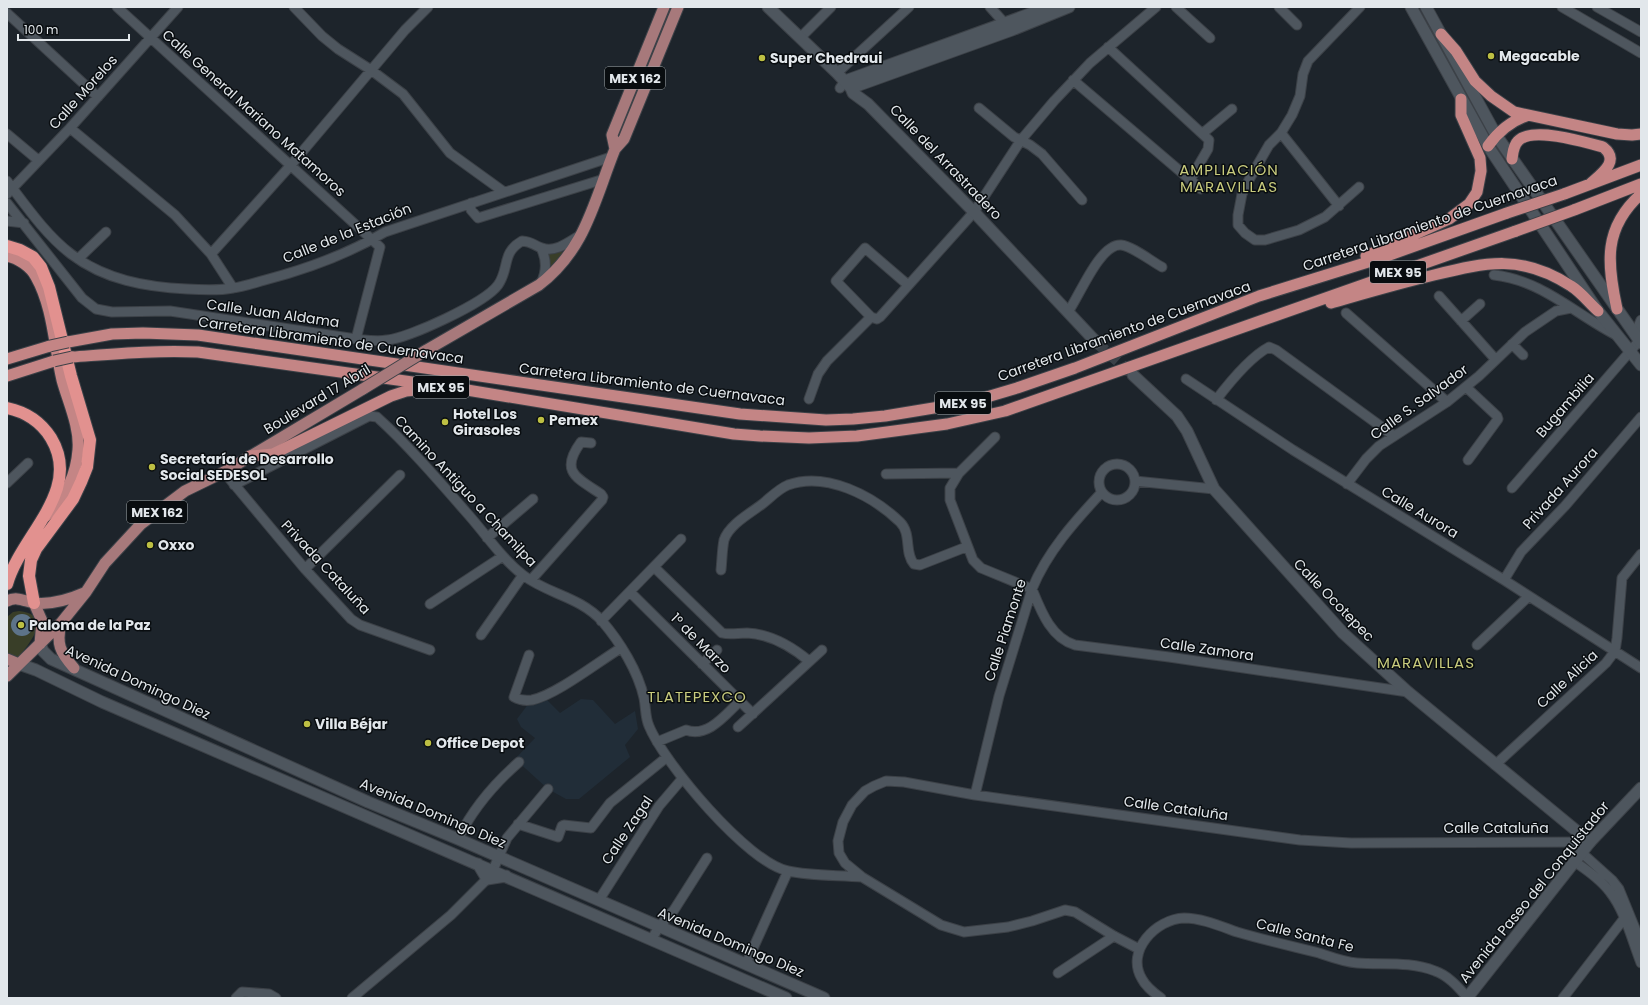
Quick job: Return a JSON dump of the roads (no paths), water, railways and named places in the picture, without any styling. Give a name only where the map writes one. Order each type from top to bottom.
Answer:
[{"type":"highway","points":[[1441,34],[1456,51],[1475,81],[1485,91],[1514,112],[1526,116],[1617,134],[1632,136],[1641,134]]},
{"type":"highway","points":[[1313,278],[1432,228],[1450,219],[1469,204],[1477,192],[1480,181],[1480,158],[1462,115],[1461,99]]},
{"type":"highway","points":[[1488,146],[1496,135],[1512,123],[1526,116]]},
{"type":"highway","points":[[1512,159],[1514,147],[1518,141],[1534,134],[1563,138],[1603,147],[1609,151],[1611,159],[1608,167],[1590,184]]},
{"type":"highway","name":"Carretera Libramiento de Cuernavaca","points":[[7,359],[50,346],[112,334],[143,333],[198,335],[740,414],[826,420],[853,419],[941,408],[970,402],[1017,388],[1075,368],[1259,296],[1381,258],[1564,194],[1641,165]]},
{"type":"highway","name":"MEX 95","points":[[7,376],[54,361],[72,357],[162,351],[198,352],[455,388],[734,434],[809,438],[857,436],[947,424],[1005,411],[1516,231],[1641,184]]},
{"type":"highway","points":[[1617,309],[1609,259],[1610,245],[1618,222],[1631,203],[1641,194]]},
{"type":"highway","points":[[7,246],[20,250],[33,257],[47,280],[53,297],[71,376],[90,440],[87,467],[81,482],[72,499],[36,549],[31,560],[29,576],[34,603]]},
{"type":"highway","points":[[7,256],[22,263],[36,276],[50,319],[62,378],[77,434],[77,464],[72,481],[65,495],[40,522]]},
{"type":"highway","points":[[1280,314],[1309,309],[1392,285],[1470,266],[1505,262],[1523,265],[1548,274],[1572,286],[1598,311]]},
{"type":"highway","points":[[7,351],[29,352]]},
{"type":"highway","points":[[250,456],[273,454],[391,396],[406,391],[455,388]]},
{"type":"highway","points":[[7,408],[25,413],[38,422],[53,441],[60,462],[60,480],[56,493],[18,558],[7,584]]},
{"type":"main road","name":"MEX 162","points":[[613,153],[612,135],[664,7]]},
{"type":"main road","name":"MEX 162","points":[[613,153],[624,139],[678,7]]},
{"type":"main road","name":"Calle del Arrastradero","points":[[768,7],[801,37],[848,84],[853,93],[868,104],[974,212],[1097,343]]},
{"type":"main road","points":[[1008,27],[1036,10],[1049,7]]},
{"type":"main road","points":[[848,84],[1069,7]]},
{"type":"main road","points":[[1639,339],[1496,135],[1426,7],[1413,10],[1488,146],[1598,311],[1631,350],[1641,366]]},
{"type":"main road","name":"Boulevard 17 Abril","points":[[7,676],[61,623],[86,592],[106,563],[141,524],[185,491],[224,472],[425,351],[540,285],[556,272],[583,233],[613,153]]},
{"type":"main road","points":[[1584,290],[1597,281]]},
{"type":"main road","name":"Calle Ocotepec","points":[[1133,375],[1177,416],[1187,431],[1214,489],[1343,633],[1408,692],[1590,842]]},
{"type":"main road","points":[[7,601],[19,599],[34,603],[67,600],[86,592]]},
{"type":"main road","points":[[34,603],[42,621],[40,644]]},
{"type":"main road","points":[[61,623],[58,641],[59,646],[74,668]]},
{"type":"main road","name":"Avenida Domingo Diez","points":[[40,644],[43,651],[51,659],[74,668],[109,686],[359,798],[458,839],[824,998]]},
{"type":"main road","name":"Avenida Domingo Diez","points":[[7,660],[36,670],[102,702],[478,864],[490,874],[506,876],[786,998]]},
{"type":"main road","points":[[102,702],[109,686]]},
{"type":"main road","name":"Avenida Paseo del Conquistador","points":[[1467,998],[1590,842],[1641,788]]},
{"type":"street","name":"Calle General Mariano Matamoros","points":[[118,7],[372,240]]},
{"type":"street","name":"Calle Morelos","points":[[9,188],[70,128],[178,7]]},
{"type":"street","points":[[294,7],[327,40],[403,94],[450,152],[504,192]]},
{"type":"street","points":[[211,254],[291,165],[405,30],[428,7]]},
{"type":"street","points":[[801,37],[831,7]]},
{"type":"street","points":[[990,7],[1008,27]]},
{"type":"street","points":[[908,285],[865,248],[836,281],[871,317],[876,319],[880,317],[974,212],[1021,140],[1073,80],[1108,47],[1156,7]]},
{"type":"street","points":[[1176,7],[1210,38]]},
{"type":"street","points":[[1279,7],[1296,25]]},
{"type":"street","points":[[1360,7],[1308,61],[1303,74],[1300,96],[1292,115],[1281,133],[1269,145],[1242,194],[1238,215],[1238,225],[1245,233],[1255,240],[1265,240],[1299,230],[1325,218],[1360,187]]},
{"type":"street","points":[[1562,7],[1641,53]]},
{"type":"street","points":[[1597,7],[1641,32]]},
{"type":"street","points":[[837,73],[903,9]]},
{"type":"street","points":[[7,13],[98,97]]},
{"type":"street","points":[[1108,47],[1206,136],[1208,148],[1190,180]]},
{"type":"street","points":[[1073,80],[1201,189]]},
{"type":"street","points":[[979,108],[1014,137],[1042,154],[1082,200]]},
{"type":"street","points":[[1206,136],[1232,109]]},
{"type":"street","points":[[70,128],[176,215],[211,254],[233,288]]},
{"type":"street","points":[[1281,133],[1339,206]]},
{"type":"street","points":[[7,134],[38,160]]},
{"type":"street","name":"Calle de la Estación","points":[[9,188],[50,234],[70,253],[78,259],[115,278],[152,287],[210,290],[233,288],[303,270],[372,240],[385,232],[613,153]]},
{"type":"street","points":[[471,203],[471,210],[478,218],[604,178]]},
{"type":"street","name":"Calle Juan Aldama","points":[[7,204],[24,223],[82,298],[96,309],[112,312],[170,311],[356,339],[386,341],[406,336],[471,306],[499,283],[510,250],[516,244],[522,241],[534,243],[542,248],[552,249],[561,247],[583,233]]},
{"type":"street","points":[[7,221],[24,223]]},
{"type":"street","points":[[78,259],[106,232]]},
{"type":"street","points":[[38,242],[50,234]]},
{"type":"street","points":[[356,339],[380,252],[380,247],[372,240]]},
{"type":"street","points":[[1068,312],[1092,270],[1109,248],[1120,245],[1129,247],[1162,267]]},
{"type":"street","points":[[540,285],[545,275],[546,266],[542,248]]},
{"type":"street","points":[[1494,275],[1509,277],[1542,289],[1595,325],[1619,337]]},
{"type":"street","points":[[1439,296],[1496,360]]},
{"type":"street","points":[[1461,321],[1480,304]]},
{"type":"street","name":"Calle S. Salvador","points":[[1347,484],[1366,459],[1379,446],[1447,402],[1466,387],[1525,332],[1556,311],[1571,308]]},
{"type":"street","points":[[1346,313],[1447,402]]},
{"type":"street","points":[[809,399],[818,374],[827,361],[871,317]]},
{"type":"street","name":"Bugambilia","points":[[1512,488],[1631,350],[1639,339],[1641,320]]},
{"type":"street","points":[[1512,344],[1523,355]]},
{"type":"street","points":[[1216,400],[1262,350],[1269,348],[1276,350],[1394,436]]},
{"type":"street","name":"Calle Aurora","points":[[1186,379],[1216,400],[1347,484],[1504,580],[1641,668]]},
{"type":"street","points":[[1466,387],[1497,416],[1498,419],[1468,460]]},
{"type":"street","name":"Camino Antiguo a Chamilpa","points":[[234,485],[368,416],[377,417],[467,513],[503,556],[527,578],[576,601],[601,621],[621,648],[637,677],[644,700],[646,719],[657,742],[682,779],[708,808],[752,851],[772,865],[788,871],[862,877]]},
{"type":"street","name":"Privada Aurora","points":[[1504,580],[1521,552],[1565,506],[1641,417]]},
{"type":"street","points":[[995,437],[959,473],[950,488],[950,500],[966,547],[973,560],[981,568],[1032,589]]},
{"type":"street","points":[[481,634],[527,578],[602,500],[603,497],[601,494],[575,476],[570,465],[570,459],[581,442],[591,443]]},
{"type":"street","points":[[7,483],[28,463]]},
{"type":"street","points":[[1111,464],[1124,465],[1133,474],[1135,481],[1134,488],[1125,498],[1112,500],[1102,492],[1099,486],[1101,473],[1111,464]]},
{"type":"street","name":"Privada Cataluña","points":[[224,472],[305,569],[351,619],[360,625],[430,650]]},
{"type":"street","points":[[886,474],[959,473]]},
{"type":"street","points":[[305,569],[400,475]]},
{"type":"street","points":[[721,570],[724,539],[735,525],[786,486],[802,481],[828,481],[857,492],[892,516],[902,524],[906,533],[910,559],[914,564],[920,565],[966,547]]},
{"type":"street","points":[[1135,481],[1214,489]]},
{"type":"street","name":"Calle Piamonte","points":[[976,795],[999,696],[1037,576],[1072,524],[1102,492]]},
{"type":"street","points":[[487,538],[533,499]]},
{"type":"street","points":[[601,621],[681,539]]},
{"type":"street","name":"Calle Alicia","points":[[1495,765],[1606,663],[1615,652],[1622,578],[1641,554]]},
{"type":"street","points":[[430,604],[503,556]]},
{"type":"street","points":[[654,567],[722,633],[728,635],[748,633],[763,635],[783,642],[809,661]]},
{"type":"street","name":"Calle Zamora","points":[[1032,589],[1038,604],[1053,631],[1065,642],[1075,645],[1169,657],[1408,692]]},
{"type":"street","name":"1° de Marzo","points":[[630,592],[753,714]]},
{"type":"street","points":[[1477,646],[1528,596]]},
{"type":"street","points":[[529,656],[514,697],[521,700],[530,700],[552,692],[621,648]]},
{"type":"street","points":[[702,664],[717,650]]},
{"type":"street","points":[[738,727],[822,650]]},
{"type":"street","points":[[657,742],[686,730],[694,733],[710,727],[740,701]]},
{"type":"street","points":[[518,824],[558,837],[562,826],[564,825],[591,828],[610,803],[667,757]]},
{"type":"street","points":[[458,839],[467,820],[492,789],[519,762]]},
{"type":"street","name":"Calle Zagal","points":[[598,900],[659,806],[682,779]]},
{"type":"street","name":"Calle Cataluña","points":[[1140,949],[1114,936],[1075,912],[1065,910],[1008,927],[964,932],[953,931],[862,877],[845,862],[839,853],[838,841],[843,822],[852,805],[864,792],[886,781],[904,782],[976,795],[1300,840],[1351,843],[1590,842]]},
{"type":"street","points":[[352,998],[451,915],[490,874],[507,838],[548,789]]},
{"type":"street","points":[[1582,853],[1612,880],[1624,898],[1626,915],[1641,963]]},
{"type":"street","points":[[651,940],[659,927],[674,910],[707,858]]},
{"type":"street","points":[[1575,862],[1606,887],[1626,915],[1641,943]]},
{"type":"street","points":[[746,964],[788,871]]},
{"type":"street","points":[[1562,998],[1626,915]]},
{"type":"street","name":"Calle Santa Fe","points":[[1140,949],[1146,938],[1159,926],[1170,920],[1185,918],[1202,920],[1268,942],[1355,963],[1416,965],[1436,971],[1450,979],[1467,998]]},
{"type":"street","points":[[1058,973],[1114,936]]},
{"type":"street","points":[[1140,949],[1137,962],[1141,979],[1161,998]]},
{"type":"street","points":[[239,995],[269,994],[276,998]]},
{"type":"water","name":"Paloma de la Paz","points":[[22,614],[30,617],[33,625],[30,633],[22,636],[14,633],[11,625],[14,617]]},
{"type":"tunnel","points":[[1097,343],[1131,373]]},
{"type":"place","name":"Megacable","points":[[1491,56]]},
{"type":"place","name":"Super Chedraui","points":[[762,58]]},
{"type":"place","name":"Pemex","points":[[541,420]]},
{"type":"place","name":"Hotel Los Girasoles","points":[[445,422]]},
{"type":"place","name":"Secretaría de Desarrollo Social SEDESOL","points":[[152,467]]},
{"type":"place","name":"Oxxo","points":[[150,545]]},
{"type":"place","name":"Paloma de la Paz","points":[[21,625]]},
{"type":"place","name":"Villa Béjar","points":[[307,724]]},
{"type":"place","name":"Office Depot","points":[[428,743]]},
{"type":"district","name":"AMPLIACIÓN MARAVILLAS","points":[[1229,178]]},
{"type":"district","name":"MARAVILLAS","points":[[1426,662]]},
{"type":"district","name":"TLATEPEXCO","points":[[697,696]]}]
